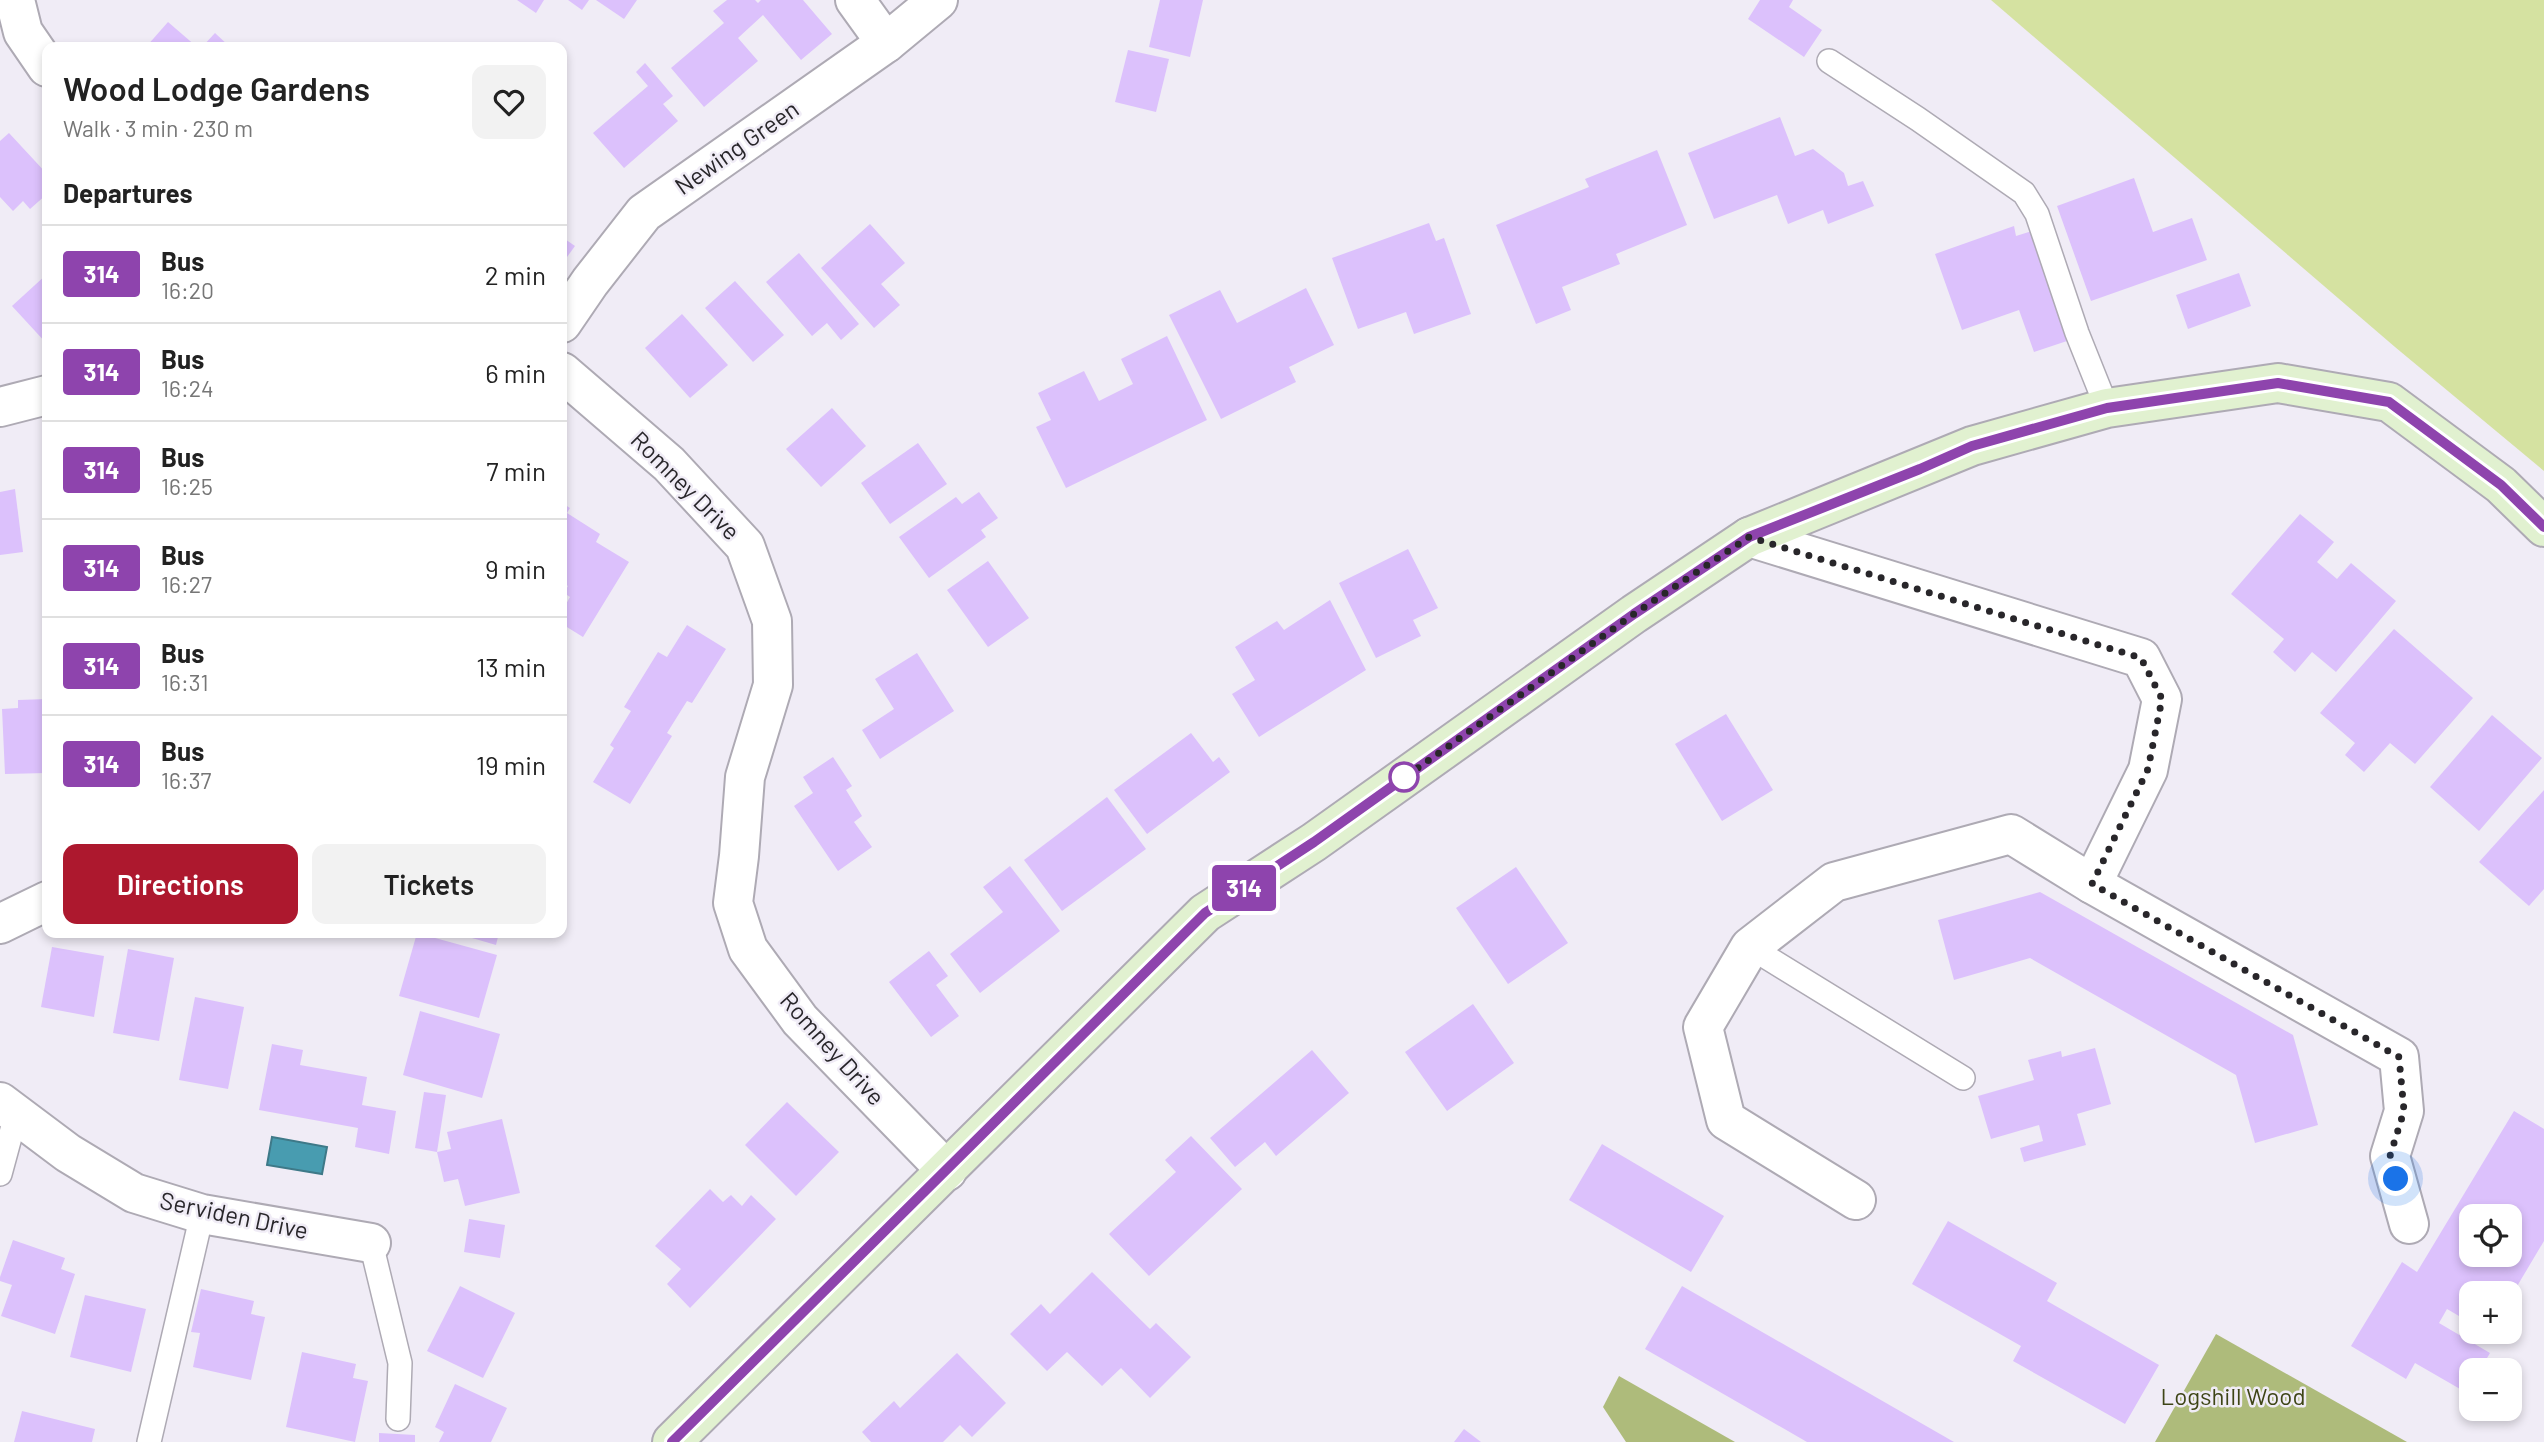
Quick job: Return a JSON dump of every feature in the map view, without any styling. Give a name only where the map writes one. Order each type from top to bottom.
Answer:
[{"type":"street","points":[[15,0],[23,32],[42,60]]},
{"type":"street","points":[[855,0],[886,43]]},
{"type":"street","name":"Newing Green","points":[[567,316],[644,213],[886,43],[938,0]]},
{"type":"street","name":"Romney Drive","points":[[567,376],[669,464],[745,546],[772,621],[773,685],[745,777],[733,903],[748,949],[800,1020],[947,1171]]},
{"type":"street","points":[[672,1442],[1205,913],[1314,842],[1634,614],[1749,537],[1972,446],[2107,408],[2278,383],[2389,402],[2501,485],[2544,527]]},
{"type":"street","points":[[0,407],[42,396]]},
{"type":"street","points":[[1749,537],[2141,658],[2162,699],[2148,769],[2092,884]]},
{"type":"street","points":[[1856,1200],[1726,1119],[1703,1027],[1750,947],[1834,882],[2011,834],[2092,884],[2399,1057],[2404,1111],[2390,1156],[2409,1224]]},
{"type":"street","points":[[0,924],[42,903]]},
{"type":"street","name":"Serviden Drive","points":[[8,1109],[68,1153],[134,1193],[202,1214],[371,1243]]},
{"type":"lane","points":[[1829,61],[2024,193],[2036,214],[2107,408]]},
{"type":"lane","points":[[1750,947],[1963,1078]]},
{"type":"lane","points":[[0,1174],[8,1109]]},
{"type":"lane","points":[[149,1442],[202,1214]]},
{"type":"lane","points":[[371,1243],[400,1363],[398,1419]]},
{"type":"green space","points":[[1991,0],[2544,0],[2544,471],[2395,347]]},
{"type":"green space","name":"Logshill Wood","points":[[2216,1334],[2407,1442],[2155,1442]]},
{"type":"green space","points":[[1619,1376],[1735,1442],[1626,1442],[1603,1407]]},
{"type":"water","points":[[272,1137],[327,1147],[322,1174],[267,1165]]},
{"type":"building","points":[[517,0],[544,0],[536,13]]},
{"type":"building","points":[[568,0],[589,0],[582,10]]},
{"type":"building","points":[[596,0],[637,0],[624,19]]},
{"type":"building","points":[[727,0],[755,0],[758,3],[761,0],[803,0],[832,34],[801,60],[763,15],[738,38],[758,61],[704,107],[671,68],[724,23],[713,11]]},
{"type":"building","points":[[1160,0],[1203,0],[1190,57],[1149,47]]},
{"type":"building","points":[[1760,0],[1793,0],[1789,7],[1822,30],[1804,57],[1748,19]]},
{"type":"building","points":[[168,22],[191,42],[150,42]]},
{"type":"building","points":[[215,33],[225,42],[207,42]]},
{"type":"building","points":[[1128,50],[1169,59],[1156,112],[1115,102]]},
{"type":"building","points":[[645,63],[673,96],[663,104],[678,121],[624,168],[593,133],[648,86],[636,72]]},
{"type":"building","points":[[1780,117],[1795,156],[1813,149],[1844,173],[1848,186],[1863,181],[1874,206],[1828,224],[1823,210],[1788,224],[1777,195],[1714,219],[1688,153]]},
{"type":"building","points":[[9,133],[42,169],[42,198],[30,209],[23,201],[13,211],[0,197],[0,141]]},
{"type":"building","points":[[1657,150],[1687,225],[1616,254],[1620,264],[1562,287],[1571,310],[1536,324],[1496,225],[1589,187],[1585,179]]},
{"type":"building","points":[[2134,178],[2153,232],[2192,218],[2207,260],[2091,301],[2057,206]]},
{"type":"building","points":[[1429,223],[1436,241],[1444,238],[1471,314],[1414,334],[1406,312],[1358,329],[1332,258]]},
{"type":"building","points":[[870,224],[905,263],[881,284],[900,305],[874,328],[821,268]]},
{"type":"building","points":[[2014,226],[2016,236],[2032,231],[2070,340],[2034,352],[2019,310],[1962,330],[1935,254]]},
{"type":"building","points":[[567,240],[575,246],[567,257]]},
{"type":"building","points":[[799,253],[859,324],[841,340],[827,323],[812,336],[766,282]]},
{"type":"building","points":[[2239,273],[2251,306],[2188,329],[2176,295]]},
{"type":"building","points":[[42,279],[42,339],[12,306]]},
{"type":"building","points":[[735,281],[784,335],[753,362],[705,308]]},
{"type":"building","points":[[1306,288],[1334,345],[1289,367],[1296,382],[1221,419],[1169,315],[1220,290],[1237,323]]},
{"type":"building","points":[[682,314],[728,365],[690,398],[645,348]]},
{"type":"building","points":[[1167,336],[1207,420],[1066,488],[1036,427],[1051,420],[1038,393],[1084,371],[1099,401],[1133,384],[1121,359]]},
{"type":"building","points":[[832,408],[866,446],[821,487],[786,449]]},
{"type":"building","points":[[918,443],[947,484],[890,524],[861,483]]},
{"type":"building","points":[[15,489],[23,552],[0,555],[0,492]]},
{"type":"building","points":[[979,492],[998,518],[981,530],[986,537],[929,578],[899,537],[956,497],[962,504]]},
{"type":"building","points":[[567,513],[600,534],[596,542],[629,562],[583,637],[567,627],[567,602],[570,597],[567,595]]},
{"type":"building","points":[[2300,514],[2334,542],[2317,562],[2337,579],[2351,563],[2396,601],[2336,672],[2312,652],[2295,672],[2273,652],[2284,639],[2231,594]]},
{"type":"building","points":[[1408,549],[1438,608],[1413,620],[1421,636],[1376,658],[1339,583]]},
{"type":"building","points":[[988,561],[1029,618],[988,647],[947,590]]},
{"type":"building","points":[[1330,600],[1366,670],[1259,737],[1232,694],[1255,680],[1235,647],[1277,621],[1284,630]]},
{"type":"building","points":[[687,625],[726,649],[692,703],[687,701],[667,733],[672,736],[630,804],[593,782],[614,748],[610,745],[631,711],[624,707],[658,652],[667,657]]},
{"type":"building","points":[[2394,629],[2473,698],[2415,764],[2390,743],[2364,772],[2345,755],[2355,743],[2320,713]]},
{"type":"building","points":[[917,653],[954,711],[880,759],[862,730],[894,709],[875,679]]},
{"type":"building","points":[[42,699],[42,773],[5,774],[2,709],[18,708],[18,700]]},
{"type":"building","points":[[1726,714],[1773,790],[1722,821],[1675,744]]},
{"type":"building","points":[[2492,715],[2542,758],[2479,831],[2430,787]]},
{"type":"building","points":[[1191,733],[1213,762],[1219,757],[1230,772],[1147,834],[1114,790]]},
{"type":"building","points":[[833,757],[852,786],[846,790],[862,816],[854,822],[872,847],[838,871],[794,806],[813,793],[803,777]]},
{"type":"building","points":[[2544,790],[2544,889],[2529,906],[2479,862]]},
{"type":"building","points":[[1107,797],[1146,849],[1062,911],[1024,860]]},
{"type":"building","points":[[1010,866],[1060,931],[980,993],[950,954],[1003,912],[983,887]]},
{"type":"building","points":[[1516,867],[1568,943],[1508,984],[1456,908]]},
{"type":"building","points":[[2040,892],[2293,1035],[2318,1125],[2255,1143],[2236,1075],[2030,958],[1954,980],[1938,920]]},
{"type":"building","points":[[416,938],[435,938],[497,955],[479,1018],[399,996]]},
{"type":"building","points":[[472,938],[498,938],[496,945]]},
{"type":"building","points":[[52,947],[104,956],[94,1017],[41,1007]]},
{"type":"building","points":[[128,949],[174,958],[159,1041],[113,1033]]},
{"type":"building","points":[[929,951],[948,976],[936,985],[959,1016],[931,1037],[889,982]]},
{"type":"building","points":[[195,997],[244,1007],[228,1089],[179,1080]]},
{"type":"building","points":[[1473,1004],[1514,1063],[1447,1111],[1405,1052]]},
{"type":"building","points":[[420,1011],[500,1034],[482,1098],[403,1075]]},
{"type":"building","points":[[272,1044],[303,1050],[300,1065],[367,1077],[362,1105],[396,1111],[389,1154],[355,1147],[358,1128],[259,1110]]},
{"type":"building","points":[[2095,1048],[2111,1104],[2077,1114],[2086,1145],[2024,1162],[2020,1148],[2043,1141],[2039,1125],[1991,1139],[1978,1096],[2034,1080],[2028,1060],[2061,1051],[2062,1057]]},
{"type":"building","points":[[1312,1050],[1349,1093],[1276,1156],[1265,1142],[1235,1167],[1210,1138]]},
{"type":"building","points":[[424,1092],[446,1095],[437,1152],[415,1148]]},
{"type":"building","points":[[787,1102],[839,1152],[796,1196],[745,1145]]},
{"type":"building","points":[[2514,1111],[2544,1129],[2544,1241],[2520,1281],[2459,1281],[2459,1316],[2447,1309],[2439,1323],[2459,1335],[2459,1344],[2475,1344],[2490,1353],[2487,1358],[2459,1358],[2459,1388],[2415,1363],[2406,1379],[2351,1346],[2402,1262],[2417,1272]]},
{"type":"building","points":[[502,1119],[520,1193],[465,1206],[458,1179],[444,1182],[437,1152],[451,1149],[447,1132]]},
{"type":"building","points":[[1191,1136],[1242,1189],[1149,1276],[1109,1234],[1176,1172],[1165,1160]]},
{"type":"building","points":[[1602,1144],[1724,1216],[1691,1272],[1569,1200]]},
{"type":"building","points":[[710,1189],[723,1202],[731,1195],[742,1206],[751,1195],[776,1219],[690,1308],[667,1284],[681,1269],[655,1246]]},
{"type":"building","points":[[469,1219],[505,1225],[500,1258],[464,1252]]},
{"type":"building","points":[[1948,1221],[2057,1283],[2047,1301],[2159,1365],[2125,1424],[2013,1361],[2021,1346],[1912,1284]]},
{"type":"building","points":[[13,1240],[65,1258],[61,1269],[75,1274],[55,1334],[1,1316],[12,1285],[0,1281],[0,1277]]},
{"type":"building","points":[[1092,1272],[1150,1329],[1156,1323],[1191,1357],[1150,1398],[1121,1368],[1102,1386],[1067,1352],[1047,1371],[1010,1334],[1041,1304],[1050,1314]]},
{"type":"building","points":[[460,1286],[515,1313],[483,1378],[427,1351]]},
{"type":"building","points":[[1682,1286],[1954,1442],[1807,1442],[1645,1349]]},
{"type":"building","points":[[201,1289],[254,1301],[251,1314],[265,1317],[251,1380],[193,1367],[200,1333],[191,1332]]},
{"type":"building","points":[[85,1295],[146,1309],[131,1372],[70,1357]]},
{"type":"building","points":[[302,1352],[356,1364],[353,1378],[368,1381],[355,1442],[286,1427]]},
{"type":"building","points":[[957,1353],[1006,1403],[972,1437],[960,1425],[943,1442],[871,1442],[862,1432],[894,1401],[900,1408]]},
{"type":"building","points":[[455,1384],[507,1408],[491,1442],[439,1442],[444,1432],[435,1427]]},
{"type":"building","points":[[22,1411],[95,1429],[92,1442],[14,1442]]},
{"type":"building","points":[[1464,1429],[1481,1442],[1454,1442]]},
{"type":"building","points":[[379,1433],[415,1435],[415,1442],[379,1442]]},
{"type":"bus line","name":"314","points":[[672,1442],[1205,913],[1314,842],[1634,614],[1749,537],[1972,446],[2107,408],[2278,383],[2389,402],[2501,485],[2544,527]]},
{"type":"route","points":[[1404,777],[1401,780],[1634,614],[1749,537],[2141,658],[2162,699],[2148,769],[2092,884],[2399,1057],[2404,1111],[2390,1156],[2396,1179]]}]
